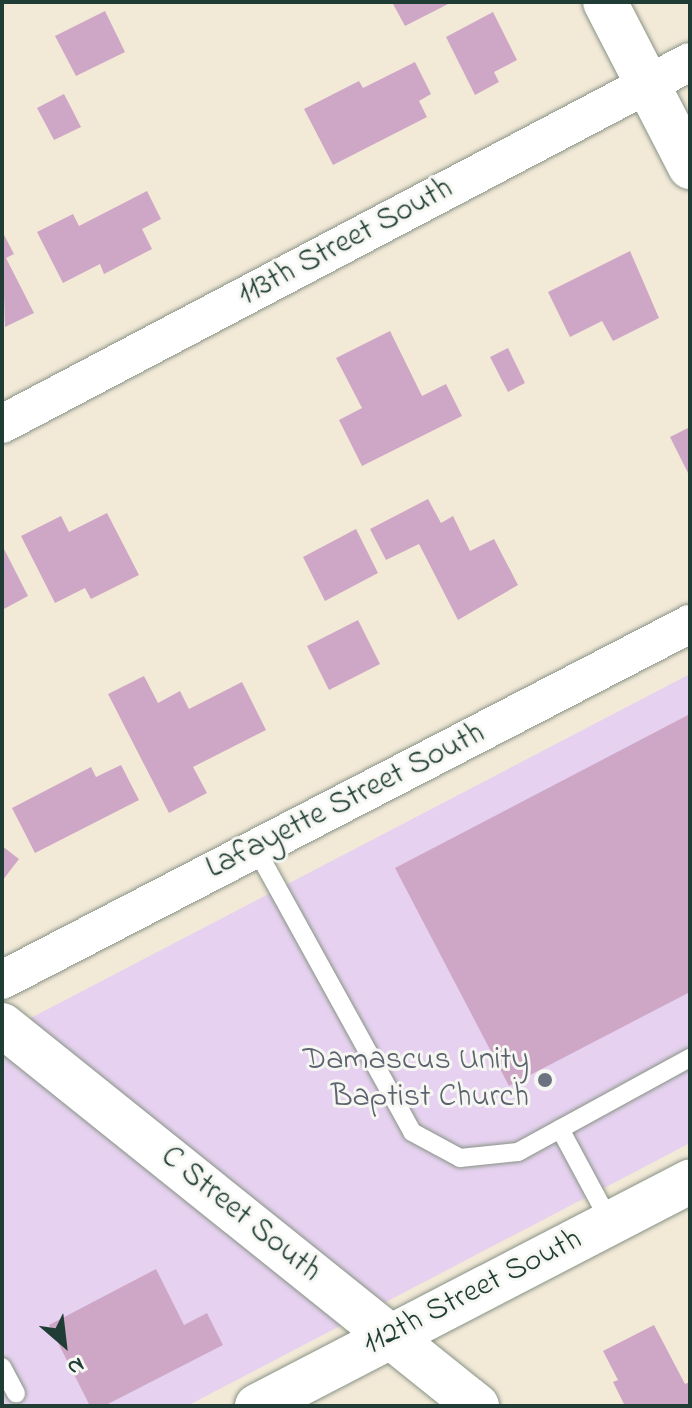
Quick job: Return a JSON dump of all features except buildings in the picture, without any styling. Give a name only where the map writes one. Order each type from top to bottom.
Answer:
[{"type":"main road","points":[[605,2],[690,167]]},
{"type":"main road","name":"C Street South","points":[[2,1025],[477,1406]]},
{"type":"main road","name":"112th Street South","points":[[257,1406],[690,1182]]},
{"type":"street","name":"113th Street South","points":[[2,424],[690,62]]},
{"type":"street","name":"Lafayette Street South","points":[[2,980],[690,624]]},
{"type":"lane","points":[[256,849],[412,1132],[460,1158],[518,1152],[690,1058]]},
{"type":"lane","points":[[560,1129],[610,1222]]},
{"type":"lane","points":[[2,1367],[16,1393]]},
{"type":"shaded area","points":[[690,674],[690,1143],[187,1406],[2,1406],[2,1033]]},
{"type":"place","name":"Damascus Unity Baptist Church","points":[[545,1080]]}]
